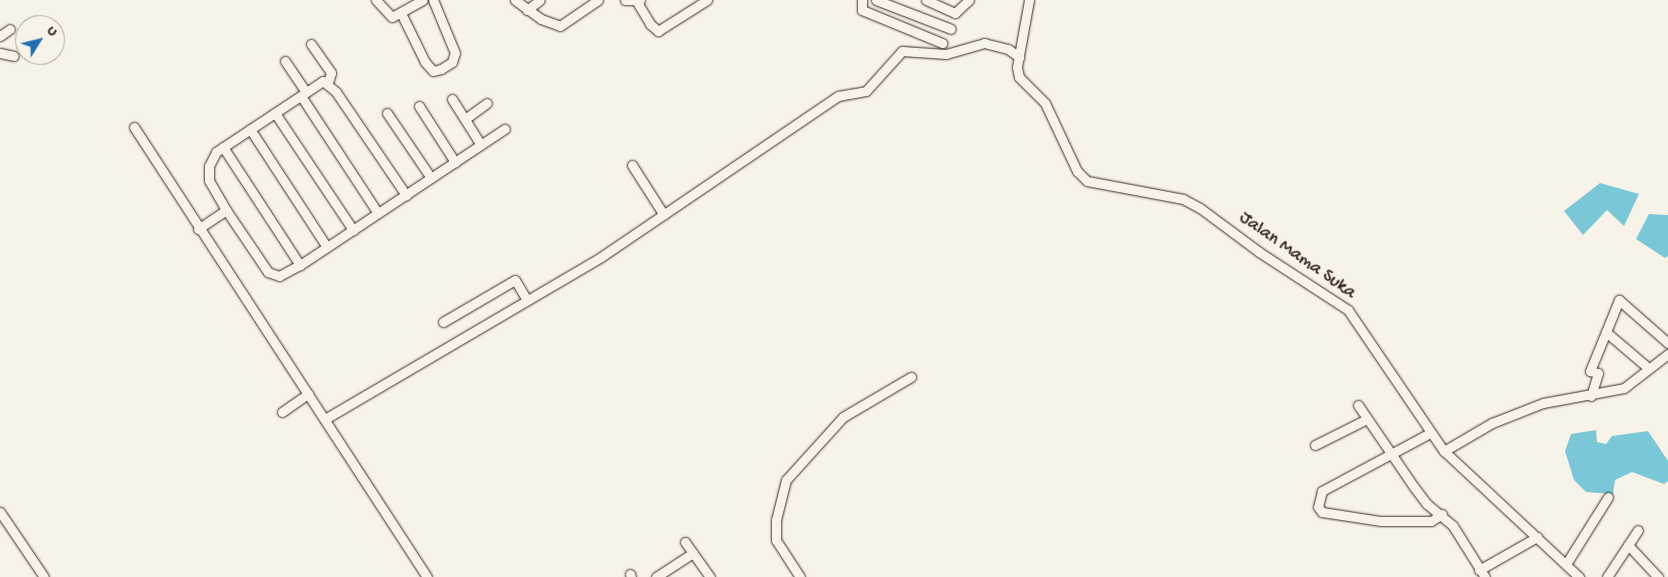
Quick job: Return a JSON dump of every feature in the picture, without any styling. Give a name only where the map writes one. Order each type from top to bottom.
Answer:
[{"type":"street","points":[[376,0],[388,17],[401,13],[422,0]]},
{"type":"street","points":[[401,13],[425,62],[433,71],[441,69],[452,62],[456,53],[433,0]]},
{"type":"street","points":[[515,0],[527,10],[560,26],[598,0]]},
{"type":"street","points":[[527,10],[540,0]]},
{"type":"street","points":[[625,0],[638,1],[650,24],[658,31],[707,0]]},
{"type":"street","points":[[862,0],[862,10],[942,42]]},
{"type":"street","points":[[876,0],[951,29]]},
{"type":"street","points":[[926,0],[955,13],[969,0]]},
{"type":"street","name":"Jalan Mama Suka","points":[[1029,0],[1019,58],[1019,76],[1045,103],[1076,171],[1087,181],[1183,199],[1348,310],[1444,451],[1579,577]]},
{"type":"street","points":[[0,36],[10,28]]},
{"type":"street","points":[[325,419],[601,257],[838,96],[866,91],[902,51],[946,54],[984,43],[1008,49],[1019,58]]},
{"type":"street","points":[[311,44],[331,73],[328,82]]},
{"type":"street","points":[[0,53],[14,56]]},
{"type":"street","points":[[285,61],[303,94],[378,213]]},
{"type":"street","points":[[328,82],[323,81],[223,147],[216,152],[209,166],[209,180],[226,210],[273,275],[300,265],[505,129]]},
{"type":"street","points":[[328,82],[406,195]]},
{"type":"street","points":[[452,98],[482,144]]},
{"type":"street","points":[[465,119],[487,103]]},
{"type":"street","points":[[418,106],[455,162]]},
{"type":"street","points":[[275,113],[353,230]]},
{"type":"street","points":[[387,113],[431,178]]},
{"type":"street","points":[[134,128],[198,229],[325,419],[427,577]]},
{"type":"street","points":[[250,129],[327,247]]},
{"type":"street","points":[[223,147],[300,265]]},
{"type":"street","points":[[632,165],[664,215]]},
{"type":"street","points":[[198,229],[226,210]]},
{"type":"street","points":[[443,322],[515,280],[527,300]]},
{"type":"street","points":[[1611,294],[1668,343]]},
{"type":"street","points":[[1591,396],[1598,373],[1590,371],[1619,300]]},
{"type":"street","points":[[1606,332],[1646,366]]},
{"type":"street","points":[[1444,451],[1492,423],[1543,403],[1591,396],[1624,388],[1668,354]]},
{"type":"street","points":[[800,577],[776,540],[776,520],[786,480],[843,417],[911,377]]},
{"type":"street","points":[[282,412],[308,394]]},
{"type":"street","points":[[1358,405],[1391,456],[1427,504],[1442,514],[1453,526],[1482,573],[1537,537]]},
{"type":"street","points":[[1315,445],[1367,419]]},
{"type":"street","points":[[1430,432],[1391,456],[1322,491],[1318,497],[1319,510],[1381,521],[1431,521],[1442,514]]},
{"type":"street","points":[[1566,564],[1608,497]]},
{"type":"street","points":[[0,512],[44,577]]},
{"type":"street","points":[[1607,577],[1638,530]]},
{"type":"street","points":[[685,542],[710,577]]},
{"type":"street","points":[[1628,545],[1658,577]]},
{"type":"street","points":[[656,577],[693,553]]},
{"type":"water","points":[[1600,183],[1639,194],[1624,226],[1607,210],[1583,235],[1564,211]]},
{"type":"water","points":[[1649,214],[1668,215],[1668,256],[1665,258],[1636,239]]},
{"type":"water","points":[[1596,430],[1597,442],[1606,444],[1612,436],[1648,431],[1668,461],[1668,481],[1664,484],[1632,472],[1615,480],[1613,494],[1586,492],[1574,480],[1565,451],[1571,434]]}]
